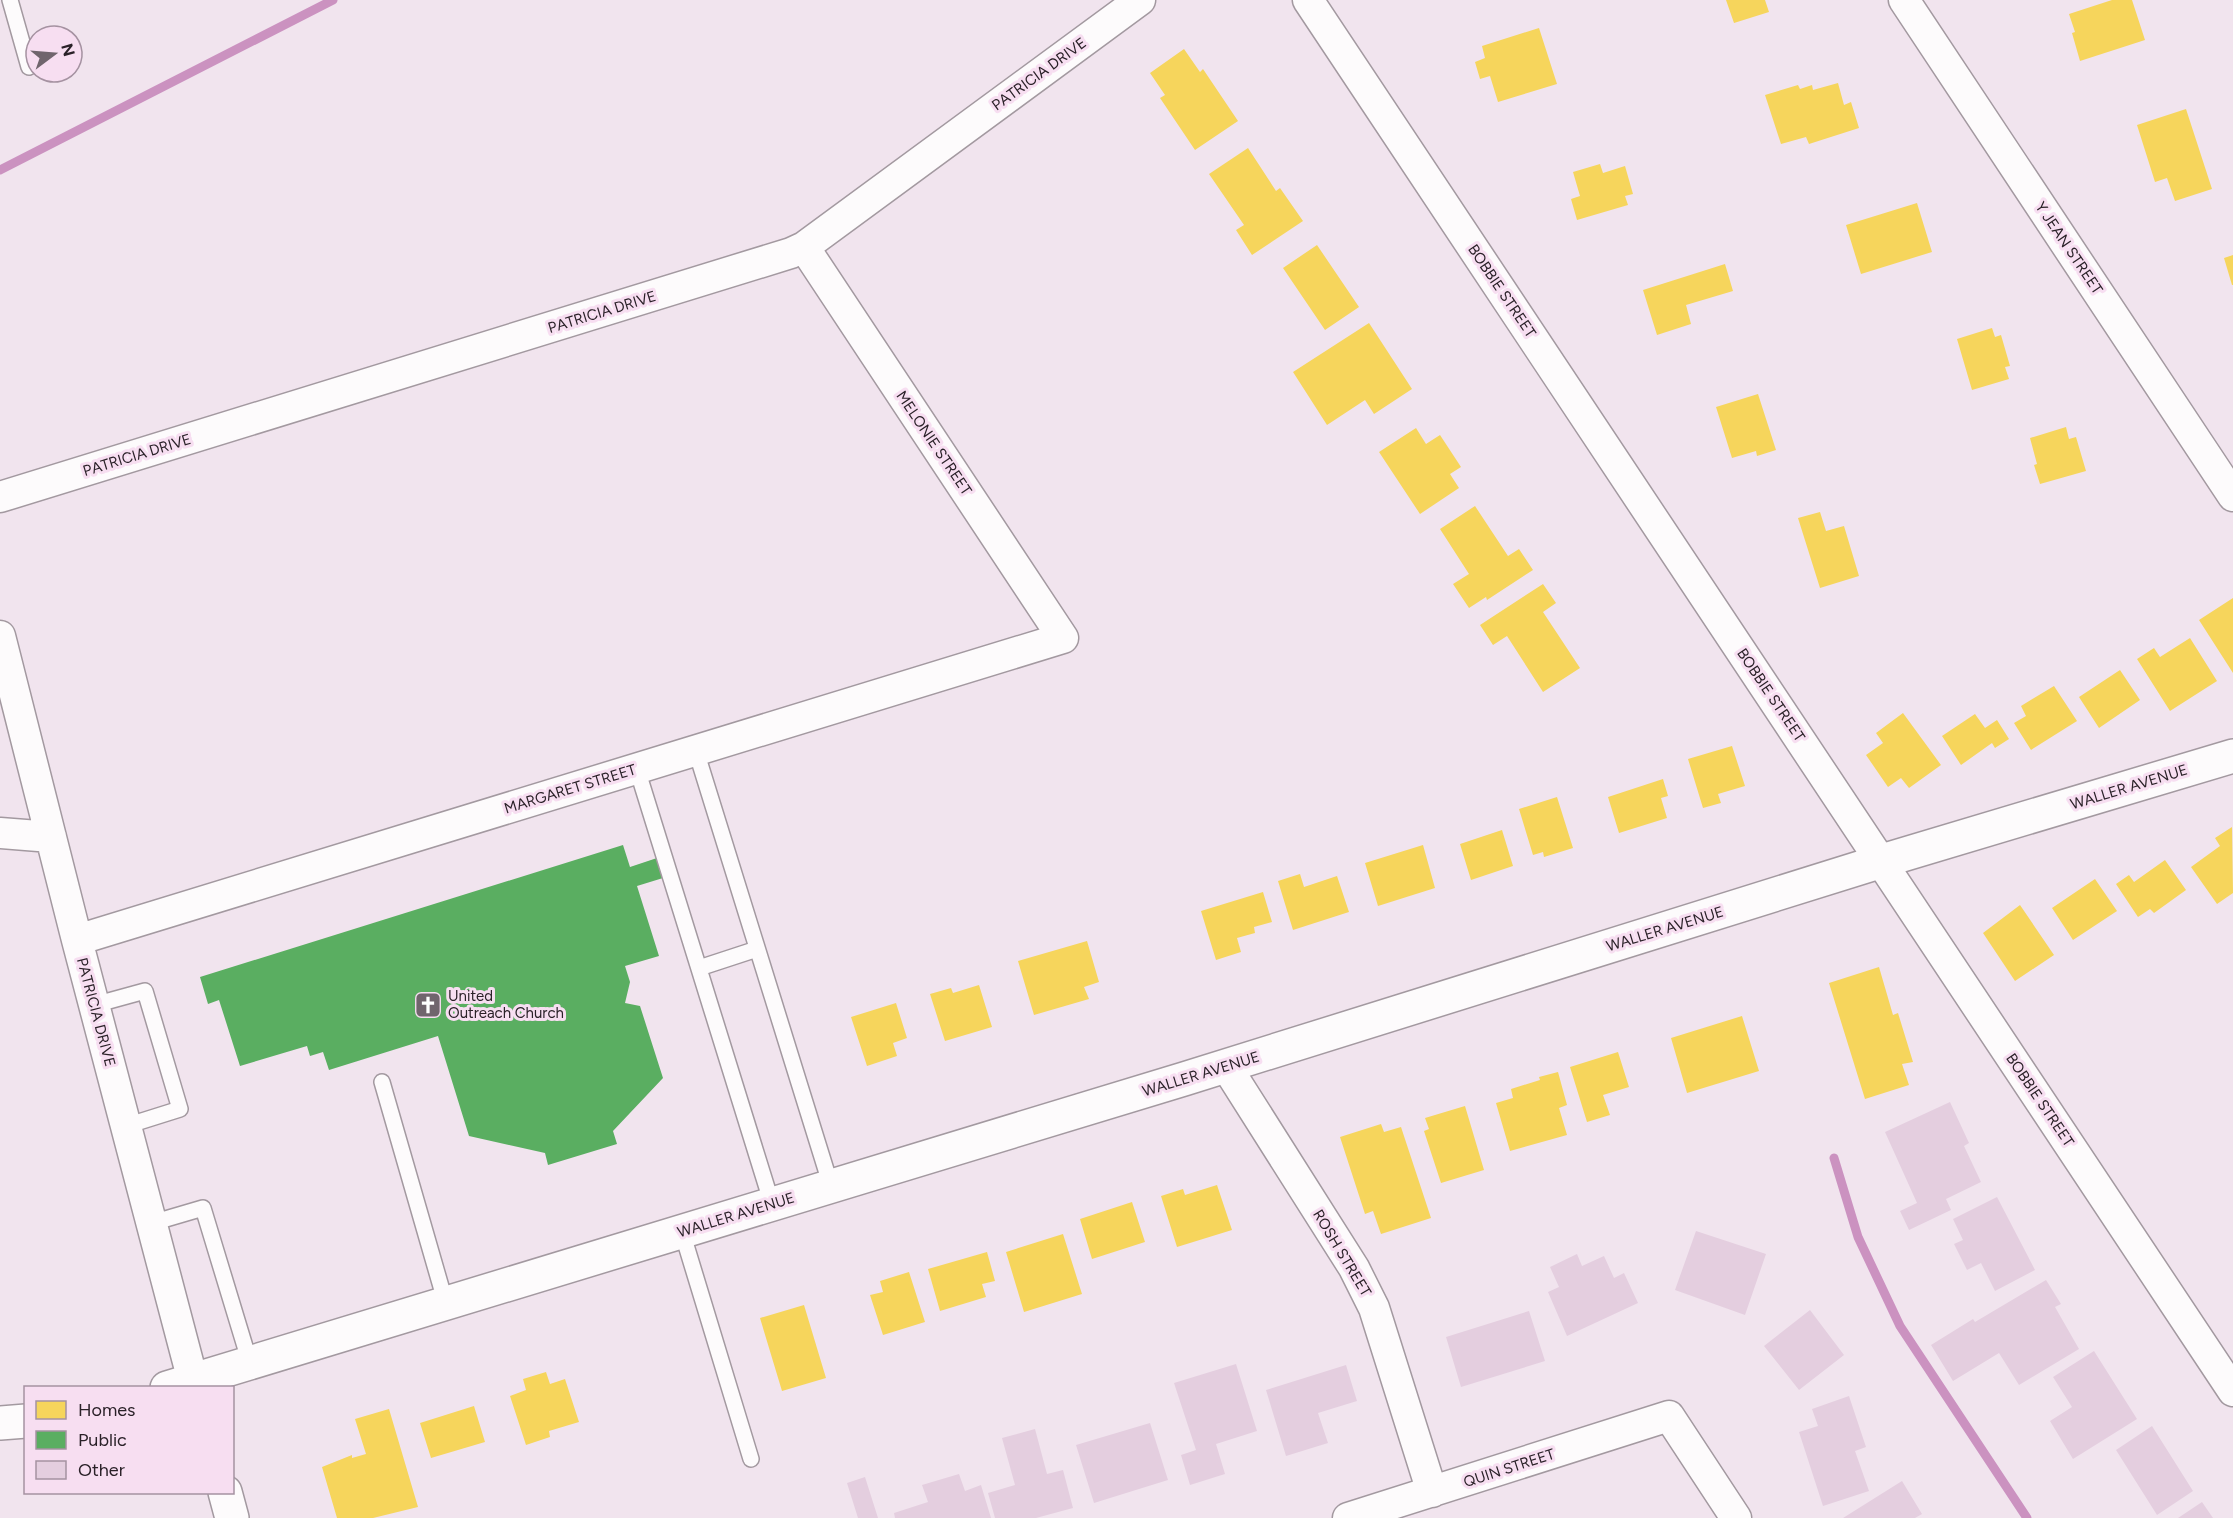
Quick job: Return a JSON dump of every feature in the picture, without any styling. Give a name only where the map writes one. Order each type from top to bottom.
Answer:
[{"type":"street","name":"PATRICIA DRIVE","points":[[0,497],[762,263],[804,247],[1140,0]]},
{"type":"street","name":"BOBBIE STREET","points":[[1308,0],[2233,1391]]},
{"type":"street","name":"Y JEAN STREET","points":[[1904,0],[2233,496]]},
{"type":"street","name":"MELONIE STREET","points":[[804,247],[1063,638]]},
{"type":"street","name":"PATRICIA DRIVE","points":[[0,636],[152,1223],[185,1385]]},
{"type":"street","name":"MARGARET STREET","points":[[77,940],[1063,638]]},
{"type":"street","name":"WALLER AVENUE","points":[[185,1385],[250,1363],[1226,1066],[1882,861],[2233,756]]},
{"type":"street","points":[[0,833],[51,837]]},
{"type":"street","name":"ROSH STREET","points":[[1226,1066],[1354,1268],[1374,1308],[1432,1492]]},
{"type":"street","name":"QUIN STREET","points":[[1348,1518],[1669,1416],[1736,1518]]},
{"type":"street","points":[[0,1423],[24,1421]]},
{"type":"street","points":[[226,1494],[232,1518]]},
{"type":"lane","points":[[10,0],[24,49]]},
{"type":"lane","points":[[696,751],[831,1186]]},
{"type":"lane","points":[[637,769],[772,1204]]},
{"type":"lane","points":[[699,968],[757,949]]},
{"type":"lane","points":[[94,1005],[146,992],[180,1109],[126,1126]]},
{"type":"lane","points":[[382,1082],[446,1304]]},
{"type":"lane","points":[[152,1223],[203,1208],[250,1363]]},
{"type":"lane","points":[[682,1232],[752,1459]]},
{"type":"building: Homes","points":[[1726,0],[1765,0],[1769,12],[1734,23]]},
{"type":"building: Homes","points":[[2112,0],[2132,0],[2145,40],[2080,61],[2069,14]]},
{"type":"building: Homes","points":[[1539,28],[1557,84],[1498,102],[1490,76],[1480,79],[1475,62],[1485,58],[1482,46]]},
{"type":"building: Homes","points":[[1184,49],[1200,72],[1203,69],[1238,121],[1195,150],[1160,98],[1165,95],[1150,73]]},
{"type":"building: Homes","points":[[1838,83],[1844,105],[1851,102],[1859,128],[1809,144],[1806,137],[1781,144],[1765,95],[1798,85],[1800,89],[1812,85],[1813,90]]},
{"type":"building: Homes","points":[[2186,109],[2212,189],[2175,201],[2167,178],[2155,182],[2137,125]]},
{"type":"building: Homes","points":[[1248,148],[1276,191],[1280,188],[1303,221],[1252,255],[1236,230],[1244,225],[1209,174]]},
{"type":"building: Homes","points":[[1600,164],[1603,173],[1625,166],[1633,194],[1625,196],[1628,205],[1577,220],[1571,199],[1580,196],[1573,172]]},
{"type":"building: Homes","points":[[1917,203],[1932,252],[1861,274],[1846,225]]},
{"type":"building: Homes","points":[[1317,245],[1359,307],[1325,330],[1283,268]]},
{"type":"building: Homes","points":[[2233,255],[2233,285],[2232,285],[2224,258]]},
{"type":"building: Homes","points":[[1725,264],[1733,291],[1686,305],[1691,324],[1657,335],[1643,290]]},
{"type":"building: Homes","points":[[1369,323],[1412,389],[1374,414],[1365,400],[1327,425],[1293,372]]},
{"type":"building: Homes","points":[[1992,328],[1995,337],[2001,335],[2010,366],[2005,367],[2009,379],[1972,390],[1957,339]]},
{"type":"building: Homes","points":[[1758,394],[1776,450],[1757,456],[1756,451],[1732,458],[1716,407]]},
{"type":"building: Homes","points":[[2066,427],[2069,439],[2076,437],[2086,471],[2040,484],[2034,465],[2037,464],[2030,438]]},
{"type":"building: Homes","points":[[1416,428],[1426,444],[1440,435],[1461,467],[1450,474],[1459,488],[1420,514],[1379,452]]},
{"type":"building: Homes","points":[[1475,506],[1508,556],[1519,549],[1533,570],[1487,600],[1486,597],[1469,608],[1453,584],[1469,574],[1440,529]]},
{"type":"building: Homes","points":[[1820,512],[1826,531],[1844,526],[1859,576],[1820,588],[1798,518]]},
{"type":"building: Homes","points":[[1543,584],[1556,603],[1543,612],[1580,668],[1543,692],[1507,636],[1493,645],[1480,625]]},
{"type":"building: Homes","points":[[2233,598],[2233,673],[2199,620]]},
{"type":"building: Homes","points":[[2190,638],[2217,681],[2170,711],[2137,659],[2154,648],[2160,657]]},
{"type":"building: Homes","points":[[2120,670],[2140,700],[2099,728],[2079,697]]},
{"type":"building: Homes","points":[[2054,686],[2077,721],[2031,750],[2014,723],[2026,716],[2021,706]]},
{"type":"building: Homes","points":[[1903,713],[1941,765],[1909,788],[1901,778],[1888,787],[1866,755],[1883,743],[1876,733]]},
{"type":"building: Homes","points":[[1975,714],[1985,728],[1997,720],[2009,739],[1995,748],[1992,743],[1961,765],[1942,736]]},
{"type":"building: Homes","points":[[1732,746],[1745,786],[1718,794],[1721,803],[1703,808],[1688,759]]},
{"type":"building: Homes","points":[[1663,779],[1668,796],[1661,798],[1667,818],[1619,833],[1608,797]]},
{"type":"building: Homes","points":[[1557,797],[1573,848],[1544,857],[1543,852],[1533,855],[1519,809]]},
{"type":"building: Homes","points":[[2232,827],[2233,893],[2217,904],[2191,867],[2220,846],[2215,838]]},
{"type":"building: Homes","points":[[1502,830],[1513,866],[1471,880],[1460,844]]},
{"type":"building: Homes","points":[[1423,845],[1435,888],[1378,906],[1365,863]]},
{"type":"building: Homes","points":[[2165,860],[2186,890],[2154,913],[2150,909],[2138,917],[2116,884],[2129,875],[2134,882]]},
{"type":"building: Homes","points":[[1300,874],[1304,887],[1337,876],[1349,912],[1293,930],[1278,881]]},
{"type":"building: Homes","points":[[2095,879],[2117,911],[2073,940],[2052,908]]},
{"type":"building: Homes","points":[[1263,892],[1272,922],[1254,927],[1255,933],[1237,938],[1241,952],[1216,960],[1201,911]]},
{"type":"building: Homes","points":[[2020,905],[2054,955],[2015,981],[1983,933]]},
{"type":"building: Homes","points":[[1087,941],[1099,982],[1084,987],[1089,999],[1034,1015],[1018,961]]},
{"type":"building: Homes","points":[[1879,967],[1893,1015],[1898,1013],[1913,1062],[1902,1064],[1909,1085],[1865,1099],[1829,983]]},
{"type":"building: Homes","points":[[979,985],[992,1027],[945,1041],[930,994],[951,988],[953,993]]},
{"type":"building: Homes","points":[[896,1003],[907,1038],[893,1043],[897,1056],[867,1066],[851,1017]]},
{"type":"building: Homes","points":[[1742,1016],[1759,1071],[1687,1093],[1671,1038]]},
{"type":"building: Homes","points":[[1618,1052],[1629,1087],[1603,1095],[1610,1115],[1587,1122],[1570,1067]]},
{"type":"building: Homes","points":[[1558,1072],[1567,1105],[1559,1108],[1567,1135],[1510,1151],[1496,1103],[1513,1098],[1511,1089]]},
{"type":"building: Homes","points":[[1465,1106],[1484,1170],[1441,1183],[1424,1131],[1429,1129],[1425,1118]]},
{"type":"building: Homes","points":[[1381,1124],[1384,1132],[1401,1127],[1431,1218],[1381,1234],[1373,1211],[1365,1214],[1340,1137]]},
{"type":"building: Homes","points":[[1217,1185],[1232,1230],[1177,1247],[1161,1196],[1183,1189],[1185,1195]]},
{"type":"building: Homes","points":[[1132,1202],[1145,1242],[1092,1259],[1080,1219]]},
{"type":"building: Homes","points":[[1063,1234],[1082,1294],[1024,1312],[1006,1252]]},
{"type":"building: Homes","points":[[987,1252],[995,1281],[982,1284],[986,1297],[940,1311],[928,1269]]},
{"type":"building: Homes","points":[[909,1272],[925,1322],[883,1335],[870,1295],[883,1292],[880,1281]]},
{"type":"building: Homes","points":[[804,1305],[826,1378],[782,1391],[760,1318]]},
{"type":"building: Homes","points":[[546,1372],[550,1384],[565,1379],[579,1422],[549,1431],[550,1437],[526,1445],[510,1396],[526,1390],[523,1379]]},
{"type":"building: Homes","points":[[474,1406],[485,1442],[431,1458],[420,1423]]},
{"type":"building: Homes","points":[[389,1409],[418,1507],[373,1518],[337,1518],[322,1467],[352,1455],[352,1458],[366,1454],[355,1419]]},
{"type":"building: Public","name":"United Outreach Church","points":[[623,845],[630,867],[657,858],[663,878],[637,886],[659,956],[625,966],[630,982],[625,1003],[640,1006],[663,1078],[613,1131],[617,1144],[548,1165],[545,1153],[469,1136],[438,1036],[329,1070],[323,1052],[310,1056],[307,1046],[240,1066],[219,1000],[208,1004],[200,977]]},
{"type":"building: Other","points":[[1950,1102],[1969,1143],[1964,1146],[1981,1182],[1946,1199],[1951,1210],[1909,1230],[1900,1211],[1917,1203],[1885,1132]]},
{"type":"building: Other","points":[[1997,1197],[2035,1270],[1995,1291],[1981,1263],[1967,1270],[1954,1244],[1963,1240],[1953,1219]]},
{"type":"building: Other","points":[[1696,1231],[1766,1254],[1745,1315],[1675,1290]]},
{"type":"building: Other","points":[[1577,1254],[1582,1266],[1604,1256],[1614,1278],[1624,1273],[1638,1303],[1567,1336],[1548,1292],[1559,1287],[1550,1267]]},
{"type":"building: Other","points":[[2046,1280],[2061,1304],[2055,1307],[2079,1349],[2019,1385],[1999,1353],[1953,1381],[1931,1345],[1973,1319],[1975,1322]]},
{"type":"building: Other","points":[[1810,1310],[1844,1355],[1799,1390],[1764,1346]]},
{"type":"building: Other","points":[[1529,1311],[1545,1361],[1461,1387],[1446,1337]]},
{"type":"building: Other","points":[[2094,1351],[2137,1419],[2073,1459],[2050,1421],[2072,1407],[2053,1377]]},
{"type":"building: Other","points":[[1236,1364],[1257,1431],[1216,1444],[1225,1474],[1190,1485],[1181,1455],[1196,1450],[1174,1383]]},
{"type":"building: Other","points":[[1346,1365],[1357,1401],[1318,1413],[1328,1443],[1286,1456],[1266,1390]]},
{"type":"building: Other","points":[[1849,1396],[1866,1447],[1855,1451],[1869,1491],[1823,1506],[1799,1432],[1818,1426],[1812,1409]]},
{"type":"building: Other","points":[[1150,1423],[1168,1480],[1094,1503],[1076,1445]]},
{"type":"building: Other","points":[[2152,1426],[2193,1491],[2157,1515],[2116,1450]]},
{"type":"building: Other","points":[[1035,1429],[1047,1474],[1063,1470],[1073,1508],[1036,1518],[995,1518],[988,1493],[1015,1485],[1002,1438]]},
{"type":"building: Other","points":[[959,1474],[965,1491],[981,1485],[991,1518],[895,1518],[894,1513],[928,1502],[922,1485]]},
{"type":"building: Other","points":[[865,1477],[878,1518],[858,1518],[847,1483]]},
{"type":"building: Other","points":[[1902,1481],[1922,1514],[1915,1518],[1843,1518]]},
{"type":"building: Other","points":[[2202,1502],[2213,1518],[2178,1518]]},
{"type":"waterway","points":[[0,170],[333,0]]},
{"type":"waterway","points":[[1834,1158],[1858,1237],[1900,1326],[2027,1518]]},
{"type":"place","name":"United Outreach Church","points":[[428,1005]]}]
